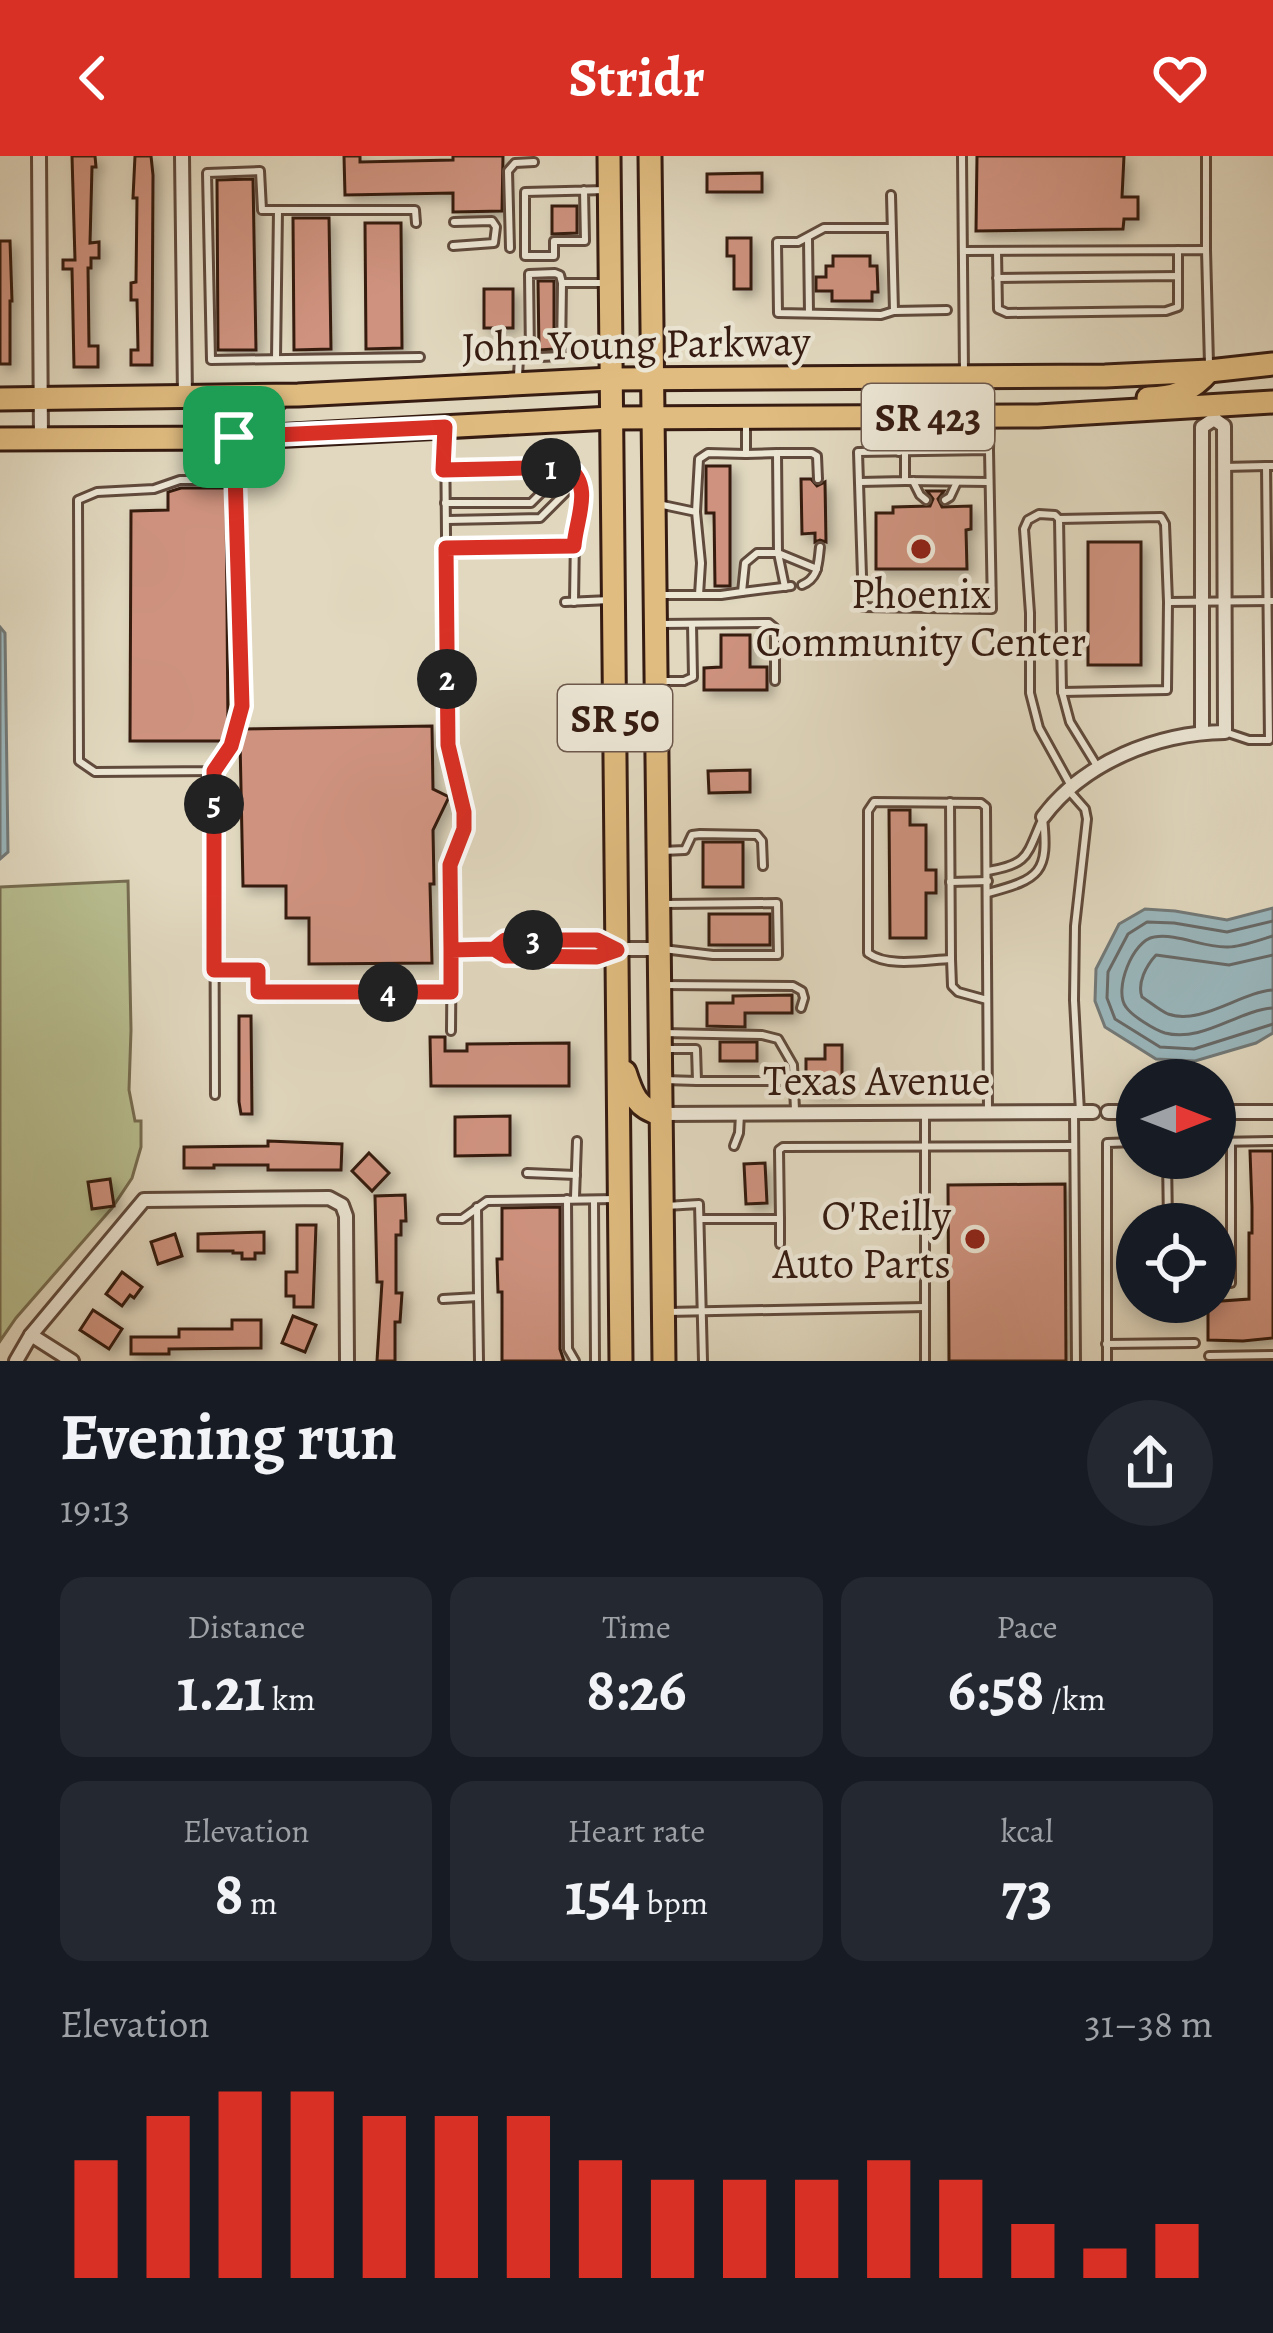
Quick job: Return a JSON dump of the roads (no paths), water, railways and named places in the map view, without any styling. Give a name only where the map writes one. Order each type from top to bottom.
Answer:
[{"type":"main road","name":"SR 50","points":[[609,156],[621,1361]]},
{"type":"main road","name":"SR 50","points":[[650,156],[664,1361]]},
{"type":"main road","name":"John Young Parkway","points":[[0,399],[298,395],[611,379],[1105,376],[1273,364]]},
{"type":"main road","points":[[1050,416],[1073,401],[1178,395],[1209,371]]},
{"type":"main road","points":[[1214,413],[1217,397],[1240,381],[1273,376]]},
{"type":"main road","points":[[234,437],[247,413],[298,395]]},
{"type":"main road","name":"John Young Parkway","points":[[0,439],[234,437],[611,418],[1214,413],[1273,402]]},
{"type":"main road","points":[[619,1055],[632,1095],[640,1106],[661,1114]]},
{"type":"street","points":[[38,156],[41,438]]},
{"type":"street","points":[[182,156],[185,397]]},
{"type":"street","points":[[1043,817],[1069,787],[1097,766],[1175,736],[1225,731],[1224,426],[1214,413],[1202,427],[1202,732]]},
{"type":"street","points":[[617,950],[659,949]]},
{"type":"street","name":"Texas Avenue","points":[[661,1114],[1082,1112]]},
{"type":"street","points":[[1108,1112],[1116,1112]]},
{"type":"street","points":[[1236,1112],[1273,1112]]},
{"type":"street","points":[[16,1361],[32,1335],[144,1200],[329,1198],[342,1205],[346,1216],[347,1361]]},
{"type":"street","points":[[32,1335],[72,1361]]},
{"type":"lane","points":[[962,156],[964,377]]},
{"type":"lane","points":[[1206,156],[1209,371]]},
{"type":"lane","points":[[510,248],[508,171],[515,163],[534,162]]},
{"type":"lane","points":[[416,224],[415,210],[262,210],[260,171],[207,173],[211,360],[420,357]]},
{"type":"lane","points":[[584,190],[585,241],[554,241],[554,256],[525,256],[525,191],[584,190],[609,190]]},
{"type":"lane","points":[[890,195],[893,311]]},
{"type":"lane","points":[[276,359],[278,210]]},
{"type":"lane","points":[[453,246],[494,243],[496,227],[492,221],[454,222]]},
{"type":"lane","points":[[891,228],[824,228],[808,239],[777,242],[778,313],[881,315],[947,310]]},
{"type":"lane","points":[[808,239],[808,313]]},
{"type":"lane","points":[[997,251],[998,309],[1007,313],[1178,307],[1178,250]]},
{"type":"lane","points":[[963,251],[1206,250]]},
{"type":"lane","points":[[518,382],[519,358],[561,356],[562,283],[555,273],[529,274],[530,357]]},
{"type":"lane","points":[[997,278],[1178,276]]},
{"type":"lane","points":[[562,283],[610,283]]},
{"type":"lane","points":[[746,417],[746,454]]},
{"type":"lane","points":[[900,417],[909,482],[926,500]]},
{"type":"lane","points":[[989,451],[858,452],[863,607],[992,609],[991,417]]},
{"type":"lane","points":[[445,427],[448,745],[464,812],[464,829],[450,865],[451,1031]]},
{"type":"lane","points":[[214,1095],[214,771],[231,746],[242,706],[234,437]]},
{"type":"lane","points":[[699,595],[699,459],[708,454],[812,453],[817,456],[818,479]]},
{"type":"lane","points":[[655,596],[721,596],[788,586],[778,553],[777,454]]},
{"type":"lane","points":[[1225,466],[1270,466],[1271,740],[1249,740],[1225,731]]},
{"type":"lane","points":[[443,470],[567,467],[575,472],[582,498],[570,602],[613,600]]},
{"type":"lane","points":[[445,503],[531,503],[554,480],[575,472]]},
{"type":"lane","points":[[445,520],[540,518],[567,491],[575,472]]},
{"type":"lane","points":[[214,771],[95,772],[79,761],[78,500],[97,492],[154,489],[180,480],[236,480]]},
{"type":"lane","points":[[859,482],[989,482]]},
{"type":"lane","points":[[945,500],[957,482]]},
{"type":"lane","points":[[654,504],[697,512]]},
{"type":"lane","points":[[1076,1361],[1074,1146],[1082,1112],[1074,1000],[1075,926],[1087,819],[1039,728],[1030,693],[1024,529],[1028,520],[1040,514],[1055,514],[1059,520],[1062,692],[1070,722],[1097,766]]},
{"type":"lane","points":[[1059,520],[1161,518],[1168,602],[1167,690],[1062,692]]},
{"type":"lane","points":[[446,548],[574,546]]},
{"type":"lane","points":[[802,585],[811,582],[820,547]]},
{"type":"lane","points":[[742,592],[745,563],[757,554],[778,553],[817,569]]},
{"type":"lane","points":[[1168,602],[1270,601]]},
{"type":"lane","points":[[655,624],[769,623],[775,628],[775,681]]},
{"type":"lane","points":[[656,682],[693,677],[692,624]]},
{"type":"lane","points":[[951,959],[885,961],[868,952],[868,811],[874,802],[980,803],[986,807],[988,1112]]},
{"type":"lane","points":[[950,802],[952,986],[986,1000]]},
{"type":"lane","points":[[988,871],[1024,859],[1043,817]]},
{"type":"lane","points":[[988,893],[1017,886],[1043,865],[1047,852],[1043,817]]},
{"type":"lane","points":[[658,851],[686,850],[692,835],[757,835],[762,841],[763,866]]},
{"type":"lane","points":[[950,882],[988,881]]},
{"type":"lane","points":[[658,904],[777,903],[778,956],[659,949]]},
{"type":"lane","points":[[494,949],[505,940],[597,940],[617,950]]},
{"type":"lane","points":[[451,950],[494,949],[505,956],[551,957],[597,957],[617,950]]},
{"type":"lane","points":[[214,970],[258,970],[258,992],[451,992]]},
{"type":"lane","points":[[660,985],[793,986],[802,991],[801,1008]]},
{"type":"lane","points":[[660,1041],[771,1036],[786,1048],[793,1065],[795,1113]]},
{"type":"lane","points":[[660,1041],[696,1049],[697,1081]]},
{"type":"lane","points":[[661,1080],[795,1081]]},
{"type":"lane","points":[[925,1113],[925,1361]]},
{"type":"lane","points":[[734,1146],[740,1114]]},
{"type":"lane","points":[[575,1361],[568,1349],[577,1141]]},
{"type":"lane","points":[[1236,1142],[1273,1141]]},
{"type":"lane","points":[[1106,1361],[1107,1143],[1116,1143]]},
{"type":"lane","points":[[781,1244],[779,1150],[783,1147],[1074,1146]]},
{"type":"lane","points":[[527,1173],[576,1175]]},
{"type":"lane","points":[[442,1219],[462,1219],[487,1201],[620,1199]]},
{"type":"lane","points":[[594,1200],[596,1361]]},
{"type":"lane","points":[[662,1206],[700,1204],[703,1361]]},
{"type":"lane","points":[[477,1208],[479,1361]]},
{"type":"lane","points":[[700,1220],[780,1219]]},
{"type":"lane","points":[[442,1299],[478,1297]]},
{"type":"lane","points":[[664,1312],[925,1307]]},
{"type":"lane","points":[[1106,1344],[1195,1343]]},
{"type":"lane","points":[[1209,1356],[1273,1355]]},
{"type":"water","points":[[0,627],[5,633],[8,852],[0,859]]},
{"type":"water","points":[[1273,908],[1273,1033],[1202,1059],[1156,1059],[1105,1027],[1095,1001],[1096,969],[1119,924],[1145,909],[1227,920]]},
{"type":"place","name":"Phoenix Community Center","points":[[921,549]]},
{"type":"place","name":"O'Reilly Auto Parts","points":[[975,1239]]}]
